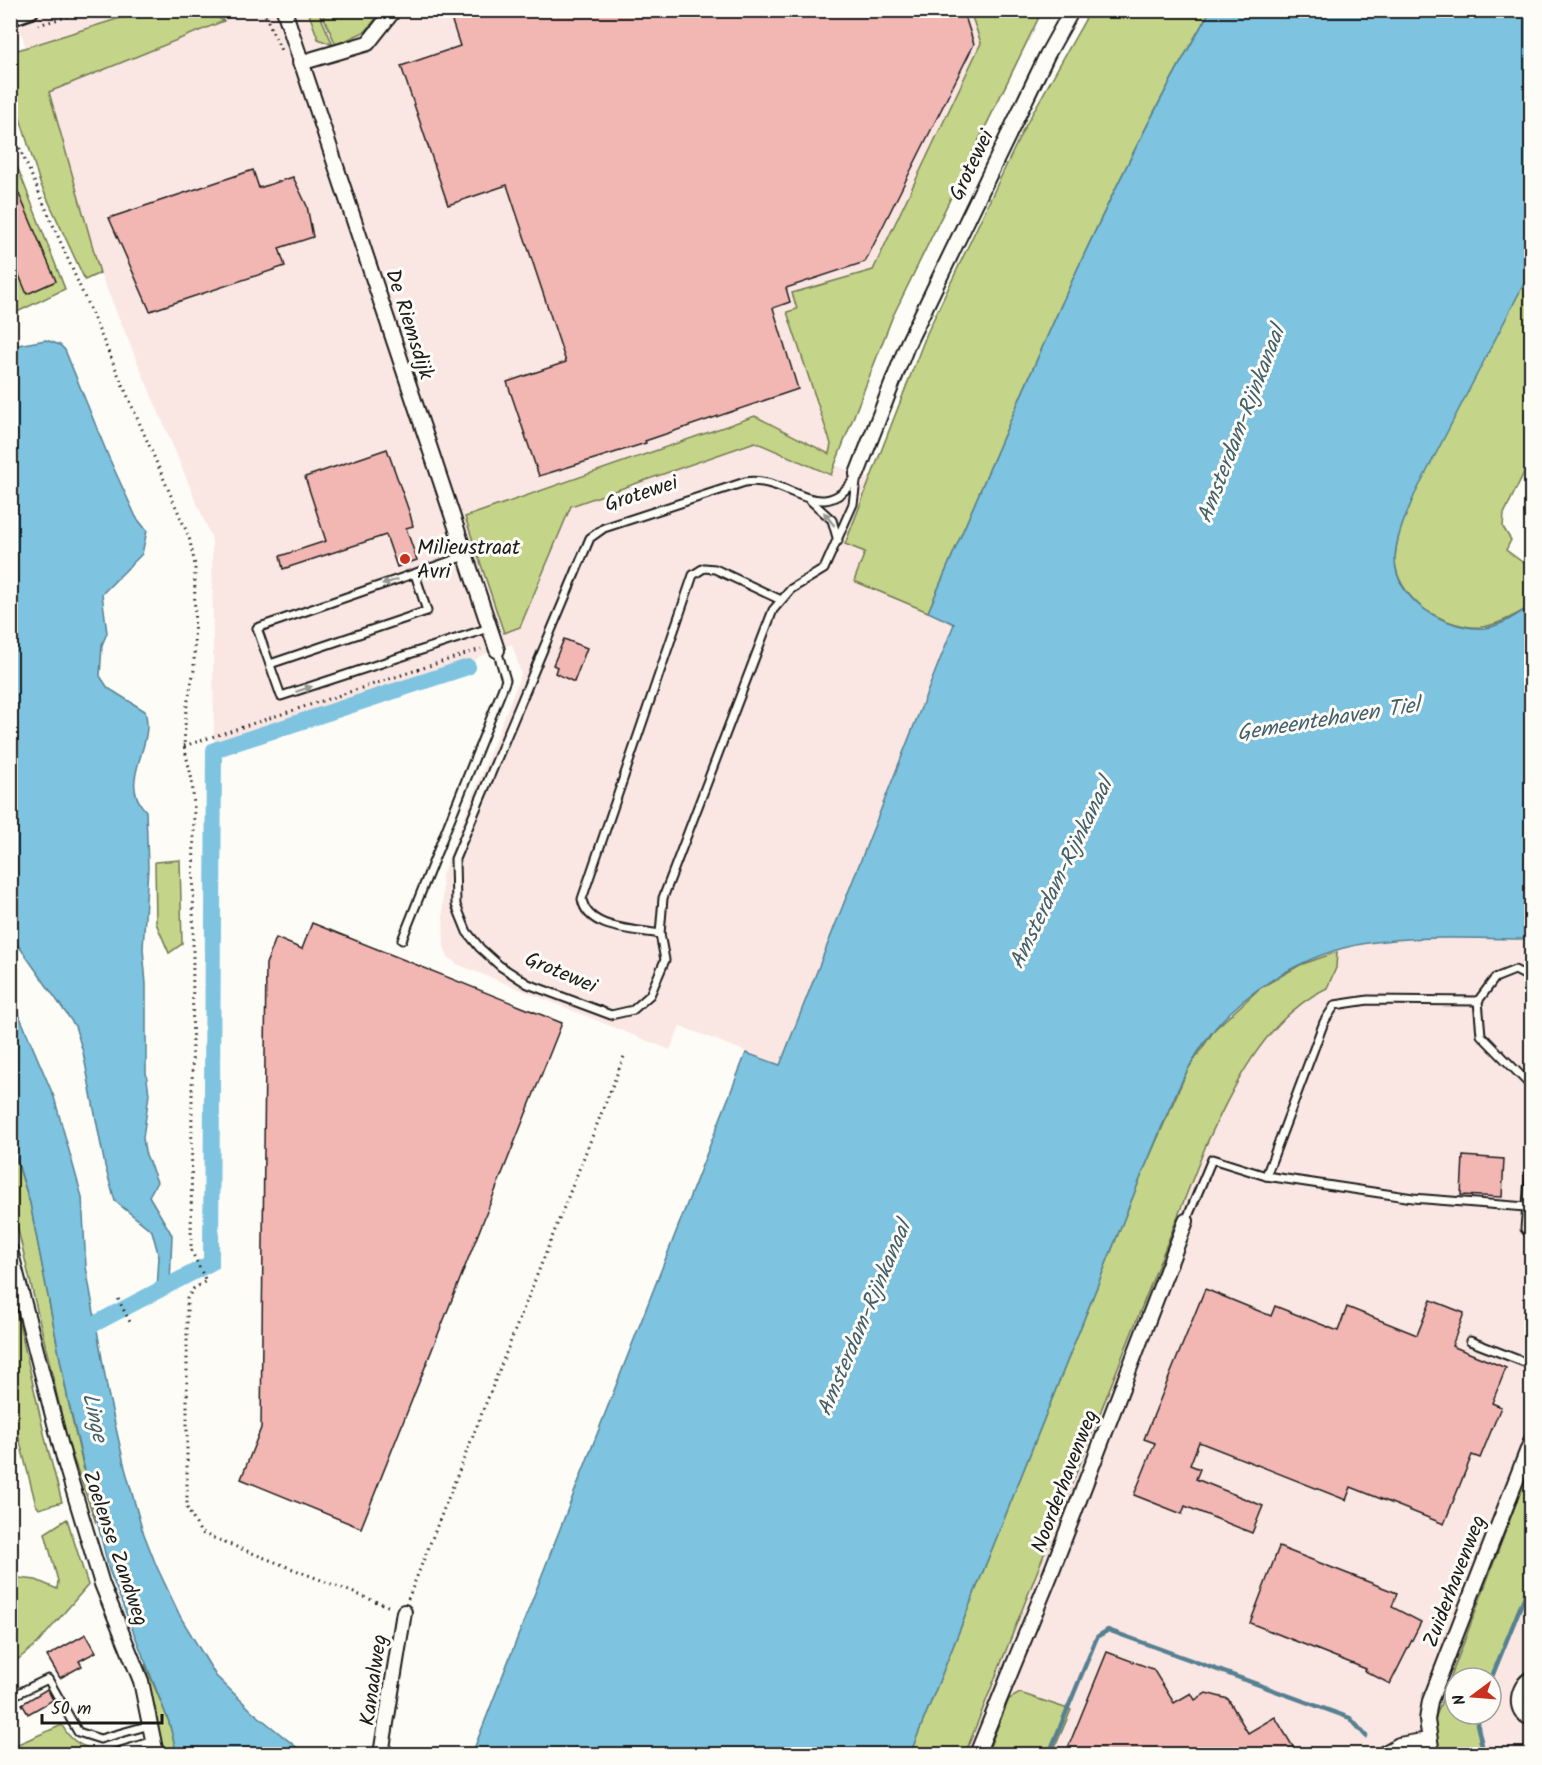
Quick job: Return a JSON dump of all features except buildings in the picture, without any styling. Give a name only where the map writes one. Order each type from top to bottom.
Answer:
[{"type":"street","name":"De Riemsdijk","points":[[284,10],[496,647]]},
{"type":"street","points":[[300,63],[368,43],[394,10]]},
{"type":"street","name":"Grotewei","points":[[857,474],[908,343],[1047,55],[1072,10]]},
{"type":"street","points":[[10,17],[32,18]]},
{"type":"street","name":"Noorderhavenweg","points":[[977,1755],[1053,1567],[1186,1221]]},
{"type":"street","name":"Zoelense Zandweg","points":[[10,1250],[64,1462],[102,1584],[141,1681],[155,1748]]},
{"type":"street","name":"Zuiderhavenweg","points":[[1432,1755],[1428,1740],[1427,1720],[1430,1701],[1532,1439]]},
{"type":"street","name":"Kanaalweg","points":[[381,1755],[404,1612]]},
{"type":"street","points":[[1532,1678],[1523,1685],[1518,1699],[1521,1711],[1532,1718]]},
{"type":"street","points":[[1383,1755],[1399,1745],[1428,1740]]},
{"type":"lane","name":"Grotewei","points":[[660,934],[666,960],[650,995],[643,1004],[611,1015],[528,984],[500,966],[467,932],[456,904],[455,859],[585,547],[596,531],[756,480],[811,501],[834,497],[844,491],[857,474]]},
{"type":"lane","points":[[782,600],[715,569],[704,568],[693,575],[582,899],[584,911],[595,921],[660,934],[663,898],[773,610],[782,600],[791,589],[824,569],[853,504],[857,474]]},
{"type":"lane","points":[[811,501],[832,520],[838,541]]},
{"type":"lane","points":[[465,556],[257,628],[281,696],[489,628]]},
{"type":"lane","points":[[270,664],[428,611],[415,574]]},
{"type":"lane","points":[[402,940],[506,680],[496,647]]},
{"type":"lane","points":[[1532,979],[1515,970],[1494,978],[1478,1000],[1481,1035],[1532,1086]]},
{"type":"lane","points":[[1266,1176],[1324,1022],[1335,1005],[1368,1000],[1478,1000]]},
{"type":"lane","points":[[1532,1143],[1525,1229],[1532,1237]]},
{"type":"lane","points":[[1186,1221],[1212,1159],[1266,1176],[1413,1198],[1526,1207]]},
{"type":"lane","points":[[1470,1341],[1532,1365]]},
{"type":"lane","points":[[10,1697],[48,1679],[78,1732],[100,1740],[150,1725]]},
{"type":"lane","points":[[111,1755],[155,1748]]},
{"type":"path","points":[[32,18],[91,10]]},
{"type":"path","points":[[10,126],[189,537],[195,565],[194,670],[186,710],[184,746],[192,780],[194,806],[191,1250],[206,1281],[193,1289],[187,1299],[186,1494],[192,1521],[201,1533],[404,1612],[625,1054]]},
{"type":"path","points":[[184,746],[496,647]]},
{"type":"path","points":[[118,1299],[130,1322]]},
{"type":"shaded area","points":[[14,11],[1014,11],[835,465],[872,480],[845,544],[865,552],[855,581],[954,623],[780,1065],[680,1026],[670,1050],[457,964],[448,957],[444,946],[442,875],[521,674],[512,644],[480,656],[468,667],[214,750],[212,539],[100,273]]},
{"type":"shaded area","points":[[1531,886],[1531,1754],[941,1754],[1272,931]]},
{"type":"green space","points":[[146,10],[207,11],[224,21],[49,92],[100,273],[85,280],[40,183],[11,89],[11,52]]},
{"type":"green space","points":[[308,11],[318,11],[333,45],[318,39]]},
{"type":"green space","points":[[321,11],[382,11],[366,31],[336,45]]},
{"type":"green space","points":[[970,11],[1042,11],[892,318],[831,475],[755,442],[571,506],[520,627],[504,633],[465,517],[755,416],[829,454],[831,444],[787,312],[797,309],[792,293],[873,270],[981,43]]},
{"type":"green space","points":[[1090,11],[1210,11],[1169,83],[1095,232],[1026,383],[928,612],[854,581],[865,552],[845,544],[927,333],[1023,130]]},
{"type":"green space","points":[[10,148],[65,289],[11,315],[10,315]]},
{"type":"green space","points":[[1531,270],[1531,458],[1504,514],[1503,527],[1511,540],[1506,550],[1525,564],[1531,555],[1531,606],[1495,624],[1484,627],[1461,626],[1434,615],[1413,599],[1398,575],[1395,558],[1397,543],[1406,513],[1419,485]]},
{"type":"green space","points":[[180,860],[182,944],[169,953],[156,923],[155,862]]},
{"type":"green space","points":[[1337,952],[1336,968],[1327,988],[1305,1001],[1269,1035],[1240,1077],[1206,1145],[965,1754],[910,1754],[1142,1174],[1188,1069],[1215,1029],[1260,988],[1300,965]]},
{"type":"green space","points":[[10,1140],[30,1203],[68,1400],[96,1523],[69,1446],[15,1217],[11,1192]]},
{"type":"green space","points":[[11,1287],[62,1502],[39,1509],[36,1505],[11,1407]]},
{"type":"green space","points":[[1531,1464],[1531,1579],[1497,1666],[1455,1666]]},
{"type":"green space","points":[[67,1519],[88,1585],[38,1643],[11,1665],[11,1577],[36,1580],[57,1589],[58,1581],[45,1533]]},
{"type":"green space","points":[[145,1664],[169,1722],[177,1754],[161,1754]]},
{"type":"green space","points":[[1020,1693],[1071,1710],[1052,1754],[987,1754],[1009,1699]]},
{"type":"green space","points":[[1443,1697],[1443,1726],[1480,1726],[1479,1740],[1484,1754],[1430,1754],[1436,1716]]},
{"type":"green space","points":[[62,1725],[77,1743],[87,1747],[108,1750],[142,1744],[145,1754],[11,1754],[11,1747]]},
{"type":"water","points":[[1210,11],[1531,11],[1531,270],[1414,496],[1399,534],[1395,558],[1397,573],[1403,588],[1413,600],[1440,619],[1470,628],[1485,628],[1498,625],[1531,606],[1531,939],[1409,939],[1344,948],[1297,966],[1274,978],[1234,1009],[1216,1027],[1184,1076],[1169,1109],[910,1754],[472,1754],[746,1053],[780,1065],[954,624],[928,612],[1026,383],[1095,232],[1169,83]]},
{"type":"water","points":[[46,340],[60,345],[65,350],[109,458],[136,517],[147,531],[142,554],[102,594],[107,633],[102,645],[100,676],[108,688],[145,711],[147,725],[146,738],[135,775],[138,799],[146,811],[148,867],[143,949],[146,984],[146,1072],[149,1094],[143,1138],[145,1152],[157,1182],[149,1196],[172,1235],[170,1284],[157,1290],[159,1257],[152,1231],[115,1201],[105,1166],[83,1052],[75,1026],[11,935],[11,369],[13,350],[18,345]]},
{"type":"water","name":"Linge","points":[[11,996],[54,1097],[82,1197],[86,1267],[108,1393],[142,1529],[181,1618],[216,1676],[253,1712],[305,1754],[177,1754],[169,1722],[109,1570],[68,1400],[30,1203],[11,1140]]},
{"type":"waterway","points":[[79,1332],[211,1263],[214,750],[468,667]]},
{"type":"waterway","points":[[1496,1666],[1532,1578]]},
{"type":"waterway","points":[[1049,1754],[1097,1637],[1108,1630],[1350,1718],[1366,1736]]},
{"type":"waterway","points":[[1477,1726],[1482,1745],[1478,1749]]},
{"type":"place","name":"Milieustraat Avri","points":[[405,559]]},
{"type":"water label","name":"Amsterdam-Rijnkanaal","points":[[1240,424]]},
{"type":"water label","name":"Gemeentehaven Tiel","points":[[1328,718]]},
{"type":"water label","name":"Amsterdam-Rijnkanaal","points":[[1060,873]]},
{"type":"water label","name":"Amsterdam-Rijnkanaal","points":[[863,1318]]}]
